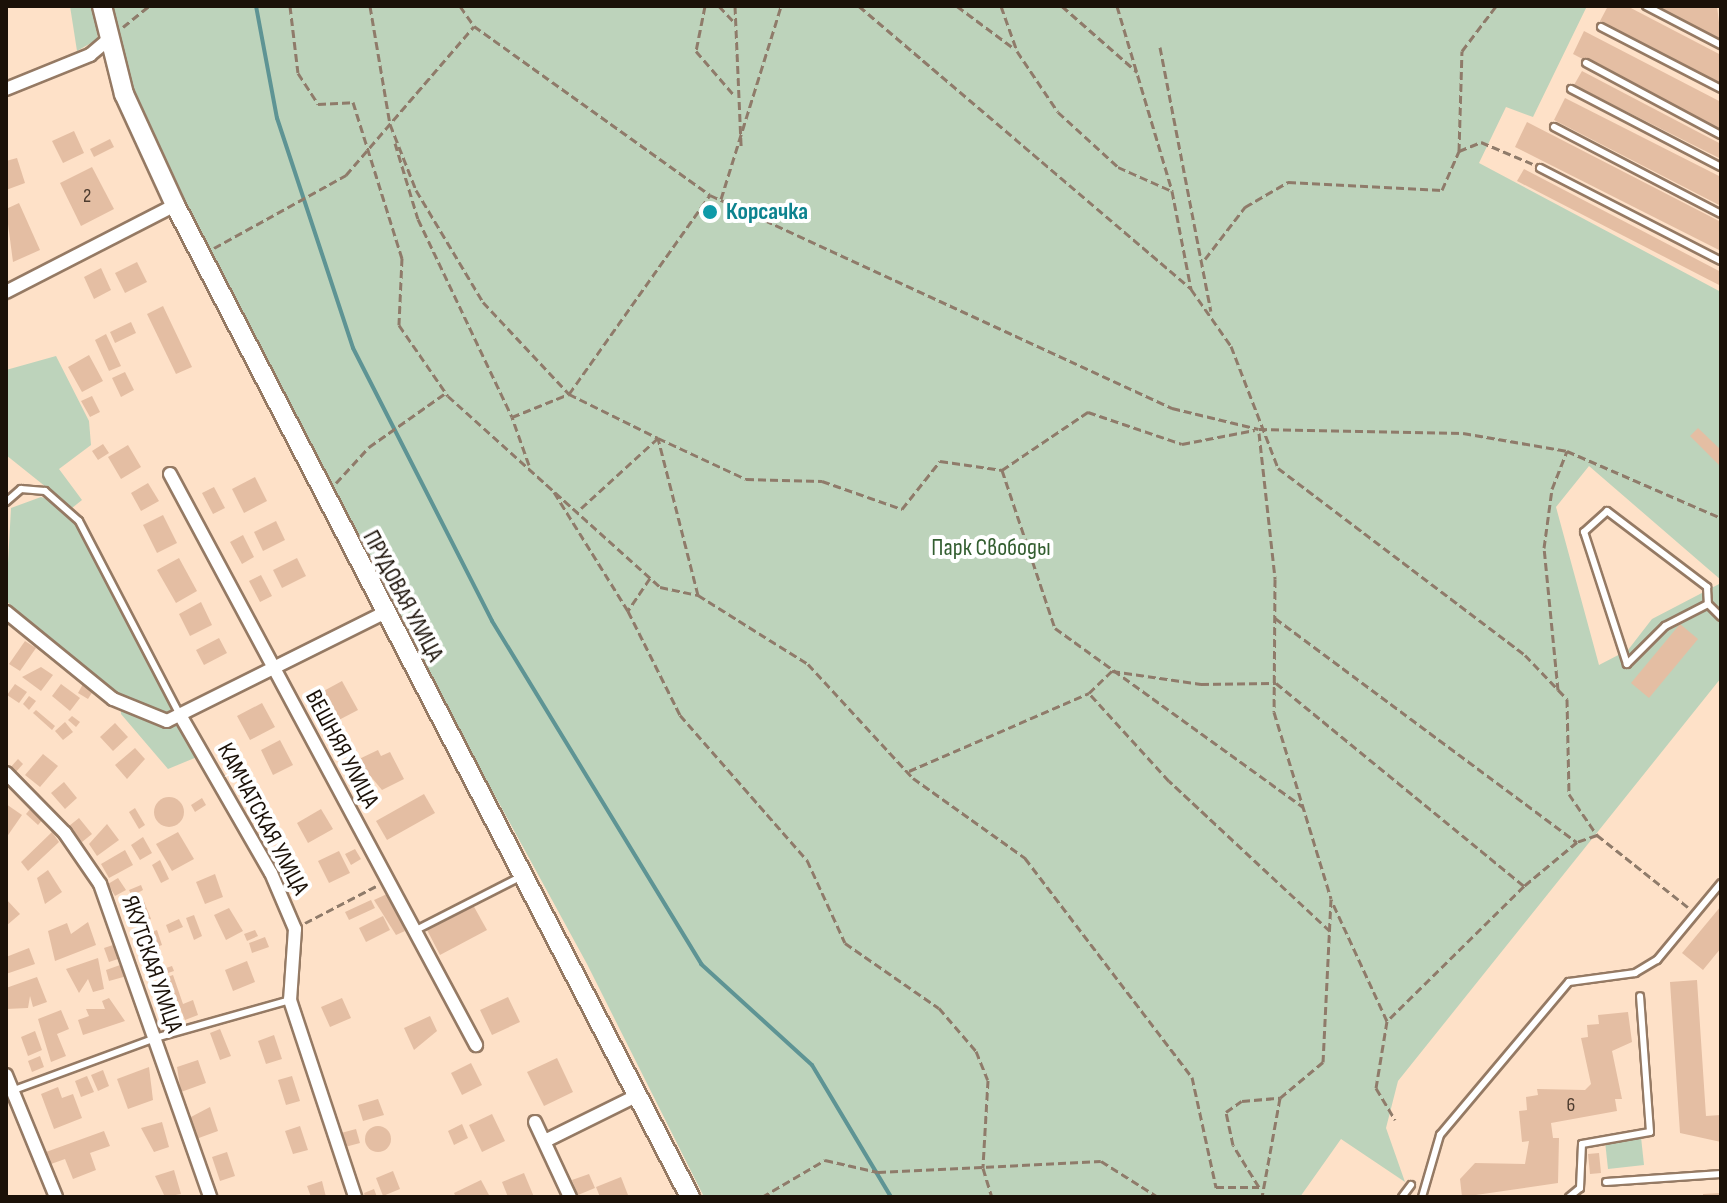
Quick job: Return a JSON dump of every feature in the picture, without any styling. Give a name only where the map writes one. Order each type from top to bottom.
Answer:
[{"type":"main road","name":"ПРУДОВАЯ УЛИЦА","points":[[102,6],[108,40],[124,94],[175,205],[323,497],[524,875],[690,1197]]},
{"type":"street","points":[[6,89],[90,55],[108,40]]},
{"type":"street","points":[[6,292],[175,205]]},
{"type":"street","name":"ВЕШНЯЯ УЛИЦА","points":[[170,474],[387,881],[418,929],[476,1045]]},
{"type":"street","points":[[6,612],[113,699],[167,721],[384,613]]},
{"type":"street","name":"КАМЧАТСКАЯ УЛИЦА","points":[[180,715],[271,873],[295,929],[290,1000],[355,1197]]},
{"type":"street","name":"ЯКУТСКАЯ УЛИЦА","points":[[6,773],[65,833],[100,884],[210,1197]]},
{"type":"street","points":[[6,1075],[56,1197]]},
{"type":"street","points":[[549,1139],[638,1095]]},
{"type":"street","points":[[535,1122],[549,1139],[570,1197]]},
{"type":"lane","points":[[1646,6],[1721,45]]},
{"type":"lane","points":[[1601,27],[1721,89]]},
{"type":"lane","points":[[1586,63],[1721,135]]},
{"type":"lane","points":[[1571,89],[1721,167]]},
{"type":"lane","points":[[1554,127],[1721,214]]},
{"type":"lane","points":[[1540,168],[1721,261]]},
{"type":"lane","points":[[6,502],[21,489],[45,491],[79,521],[180,715]]},
{"type":"lane","points":[[1708,604],[1665,626],[1627,664],[1584,532],[1607,511],[1707,587],[1708,604],[1721,617]]},
{"type":"lane","points":[[418,929],[524,875]]},
{"type":"lane","points":[[1422,1197],[1440,1135],[1569,982],[1635,973],[1657,960],[1721,883]]},
{"type":"lane","points":[[1569,1197],[1580,1188],[1582,1144],[1650,1132],[1640,996]]},
{"type":"lane","points":[[12,1089],[155,1038],[290,1000]]},
{"type":"lane","points":[[1606,1182],[1721,1174]]},
{"type":"lane","points":[[1402,1197],[1411,1185]]},
{"type":"path","points":[[108,40],[149,6]]},
{"type":"path","points":[[290,6],[298,73],[318,104],[353,102],[402,258],[399,325],[445,393],[530,466],[650,578],[698,595],[808,664],[907,772],[1025,858],[1192,1077],[1216,1187],[1259,1187]]},
{"type":"path","points":[[370,6],[390,124],[418,219],[512,417],[530,466]]},
{"type":"path","points":[[460,6],[474,26],[710,195],[767,227],[988,320],[1172,408],[1259,429]]},
{"type":"path","points":[[705,6],[696,51],[735,97]]},
{"type":"path","points":[[719,6],[735,23]]},
{"type":"path","points":[[735,6],[735,97],[741,150]]},
{"type":"path","points":[[721,199],[741,150],[781,6]]},
{"type":"path","points":[[859,6],[1191,289],[1211,311]]},
{"type":"path","points":[[957,6],[1017,51]]},
{"type":"path","points":[[1001,6],[1017,51],[1058,112],[1108,158],[1172,191]]},
{"type":"path","points":[[1062,6],[1139,73]]},
{"type":"path","points":[[1117,6],[1172,191],[1191,289]]},
{"type":"path","points":[[1205,259],[1245,207],[1288,182],[1442,190],[1459,151],[1458,73],[1462,51],[1496,6]]},
{"type":"path","points":[[201,255],[346,175],[474,26]]},
{"type":"path","points":[[1160,47],[1205,259],[1211,311],[1278,468],[1525,655],[1567,699],[1569,794],[1597,835],[1696,914]]},
{"type":"path","points":[[390,124],[416,190],[483,302],[569,394],[746,479],[822,481],[902,509],[940,461],[1002,470],[1088,412],[1182,444],[1259,429],[1463,433],[1567,451],[1721,518]]},
{"type":"path","points":[[1459,151],[1481,142],[1540,168]]},
{"type":"path","points":[[512,417],[569,394],[710,195]]},
{"type":"path","points":[[323,497],[385,434],[445,393]]},
{"type":"path","points":[[1259,429],[1275,618],[1274,712],[1331,899],[1387,1021],[1376,1088],[1395,1120]]},
{"type":"path","points":[[577,512],[658,438]]},
{"type":"path","points":[[658,438],[698,595]]},
{"type":"path","points":[[1558,690],[1544,548],[1552,489],[1567,451]]},
{"type":"path","points":[[1002,470],[1055,628],[1303,807]]},
{"type":"path","points":[[550,486],[628,611],[680,715],[772,813],[833,906],[845,943],[939,1008],[976,1051],[988,1080],[983,1168],[992,1197]]},
{"type":"path","points":[[628,611],[650,578]]},
{"type":"path","points":[[1275,618],[1577,842]]},
{"type":"path","points":[[1112,671],[1201,684],[1276,683],[1524,886]]},
{"type":"path","points":[[907,772],[1089,693],[1112,671]]},
{"type":"path","points":[[1089,693],[1169,781],[1330,931]]},
{"type":"path","points":[[1387,1021],[1524,886],[1577,842],[1597,835]]},
{"type":"path","points":[[295,929],[387,881]]},
{"type":"path","points":[[1262,1197],[1233,1145],[1226,1112],[1242,1101],[1280,1098],[1323,1062],[1331,899]]},
{"type":"path","points":[[1259,1187],[1280,1098]]},
{"type":"path","points":[[762,1197],[825,1160],[878,1172],[1101,1161],[1158,1197]]},
{"type":"green space","points":[[70,6],[93,6],[98,39],[77,51]]},
{"type":"green space","name":"Парк Свободы","points":[[110,6],[1587,6],[1533,117],[1506,107],[1479,163],[1721,292],[1721,580],[1589,466],[1556,507],[1599,665],[1628,650],[1652,619],[1721,583],[1721,678],[1398,1081],[1386,1128],[1405,1182],[1341,1139],[1300,1197],[704,1197],[587,964],[354,538],[129,93]]},
{"type":"green space","points":[[56,356],[89,421],[91,445],[59,469],[82,500],[72,508],[197,757],[168,769],[121,714],[120,697],[31,630],[6,600],[11,508],[41,497],[71,507],[6,455],[6,370]]},
{"type":"green space","points":[[1641,1137],[1644,1165],[1608,1169],[1605,1141]]},
{"type":"building","points":[[1608,6],[1627,6],[1721,55],[1721,84],[1600,21]]},
{"type":"building","points":[[1656,6],[1717,6],[1721,39]]},
{"type":"building","points":[[1584,31],[1721,102],[1721,131],[1573,54]]},
{"type":"building","points":[[1582,71],[1721,144],[1721,159],[1574,85]]},
{"type":"building","points":[[1565,98],[1721,177],[1721,206],[1554,120]]},
{"type":"building","points":[[1527,122],[1721,222],[1721,251],[1515,147]]},
{"type":"building","points":[[74,131],[84,153],[63,163],[52,141]]},
{"type":"building","points":[[110,139],[114,147],[94,157],[90,149]]},
{"type":"building","points":[[17,158],[25,183],[6,190],[6,161]]},
{"type":"building","points":[[92,167],[114,209],[81,226],[60,183]]},
{"type":"building","points":[[1524,169],[1721,272],[1721,286],[1517,181]]},
{"type":"building","points":[[19,203],[40,250],[13,262],[6,209]]},
{"type":"building","points":[[137,262],[147,282],[125,293],[115,273]]},
{"type":"building","points":[[101,268],[111,290],[94,299],[84,277]]},
{"type":"building","points":[[163,306],[192,367],[176,374],[147,314]]},
{"type":"building","points":[[131,322],[136,333],[115,343],[110,332]]},
{"type":"building","points":[[106,334],[121,366],[109,371],[95,340]]},
{"type":"building","points":[[89,355],[103,381],[82,392],[68,367]]},
{"type":"building","points":[[125,372],[134,390],[121,397],[112,378]]},
{"type":"building","points":[[92,396],[100,412],[90,417],[81,401]]},
{"type":"building","points":[[1698,428],[1721,450],[1721,467],[1690,436]]},
{"type":"building","points":[[103,444],[109,453],[98,460],[92,451]]},
{"type":"building","points":[[128,445],[141,467],[121,479],[108,457]]},
{"type":"building","points":[[255,477],[267,501],[244,513],[232,489]]},
{"type":"building","points":[[148,483],[159,501],[141,511],[131,493]]},
{"type":"building","points":[[214,487],[225,508],[213,514],[202,493]]},
{"type":"building","points":[[163,515],[177,543],[157,553],[143,525]]},
{"type":"building","points":[[276,521],[285,540],[263,551],[254,532]]},
{"type":"building","points":[[243,535],[254,557],[242,564],[230,542]]},
{"type":"building","points":[[179,558],[197,591],[176,603],[157,570]]},
{"type":"building","points":[[297,558],[306,576],[282,588],[273,570]]},
{"type":"building","points":[[261,575],[272,596],[260,602],[249,581]]},
{"type":"building","points":[[201,602],[212,625],[190,636],[179,614]]},
{"type":"building","points":[[1680,624],[1698,639],[1649,698],[1631,683]]},
{"type":"building","points":[[219,638],[227,653],[204,665],[196,650]]},
{"type":"building","points":[[25,641],[36,648],[20,671],[9,664]]},
{"type":"building","points":[[41,667],[53,675],[41,691],[22,677]]},
{"type":"building","points":[[342,681],[358,710],[335,722],[320,693]]},
{"type":"building","points":[[15,684],[27,692],[19,703],[7,695]]},
{"type":"building","points":[[61,684],[80,698],[70,711],[52,696]]},
{"type":"building","points":[[83,684],[93,691],[88,699],[78,693]]},
{"type":"building","points":[[29,696],[36,701],[29,710],[23,704]]},
{"type":"building","points":[[262,703],[275,727],[250,740],[237,716]]},
{"type":"building","points":[[36,710],[55,726],[52,730],[33,713]]},
{"type":"building","points":[[72,716],[80,722],[76,727],[68,720]]},
{"type":"building","points":[[65,722],[73,732],[63,740],[55,731]]},
{"type":"building","points":[[115,723],[128,737],[113,751],[100,737]]},
{"type":"building","points":[[280,740],[293,765],[273,775],[261,750]]},
{"type":"building","points":[[135,748],[145,759],[127,779],[115,765]]},
{"type":"building","points":[[378,750],[381,756],[390,752],[404,779],[382,790],[357,760]]},
{"type":"building","points":[[43,754],[58,766],[40,787],[25,775]]},
{"type":"building","points":[[18,759],[23,764],[15,773],[9,769]]},
{"type":"building","points":[[64,782],[77,798],[65,809],[51,793]]},
{"type":"building","points":[[424,794],[435,813],[387,840],[376,821]]},
{"type":"building","points":[[169,797],[180,801],[184,812],[180,823],[169,827],[158,823],[154,812],[158,801]]},
{"type":"building","points":[[202,798],[206,805],[195,812],[191,805]]},
{"type":"building","points":[[6,804],[22,815],[6,838]]},
{"type":"building","points":[[31,808],[43,819],[38,825],[26,814]]},
{"type":"building","points":[[135,808],[145,825],[139,829],[129,812]]},
{"type":"building","points":[[321,809],[333,829],[308,843],[297,823]]},
{"type":"building","points":[[79,818],[92,834],[82,842],[69,826]]},
{"type":"building","points":[[107,824],[119,840],[97,856],[89,844]]},
{"type":"building","points":[[52,832],[59,842],[28,871],[21,862]]},
{"type":"building","points":[[178,832],[194,859],[172,871],[156,844]]},
{"type":"building","points":[[143,837],[152,853],[140,860],[131,845]]},
{"type":"building","points":[[355,849],[361,859],[351,865],[345,854]]},
{"type":"building","points":[[125,850],[133,865],[109,878],[101,864]]},
{"type":"building","points":[[339,851],[350,873],[329,883],[318,861]]},
{"type":"building","points":[[160,860],[169,879],[161,883],[152,865]]},
{"type":"building","points":[[48,870],[62,892],[45,904],[37,878]]},
{"type":"building","points":[[215,874],[223,897],[205,904],[196,882]]},
{"type":"building","points":[[118,878],[126,890],[115,896],[108,884]]},
{"type":"building","points":[[141,885],[143,890],[132,896],[129,890]]},
{"type":"building","points":[[387,894],[405,931],[396,935],[374,900]]},
{"type":"building","points":[[6,899],[20,914],[6,926]]},
{"type":"building","points":[[143,899],[151,919],[131,927],[123,907]]},
{"type":"building","points":[[371,900],[375,908],[349,920],[345,912]]},
{"type":"building","points":[[473,905],[487,930],[440,955],[427,930]]},
{"type":"building","points":[[1721,906],[1721,948],[1703,970],[1682,953]]},
{"type":"building","points":[[229,908],[243,931],[226,940],[214,915]]},
{"type":"building","points":[[194,915],[202,936],[194,940],[186,918]]},
{"type":"building","points":[[383,916],[390,930],[366,942],[359,928]]},
{"type":"building","points":[[179,919],[183,927],[169,933],[166,925]]},
{"type":"building","points":[[88,922],[96,945],[55,961],[48,931],[67,923],[71,934]]},
{"type":"building","points":[[157,930],[162,945],[141,953],[135,938]]},
{"type":"building","points":[[255,930],[258,936],[247,941],[244,934]]},
{"type":"building","points":[[265,937],[269,947],[252,953],[249,943]]},
{"type":"building","points":[[116,944],[121,958],[109,962],[104,948]]},
{"type":"building","points":[[29,948],[35,964],[6,974],[6,957]]},
{"type":"building","points":[[98,958],[104,989],[93,992],[88,979],[79,993],[66,969]]},
{"type":"building","points":[[247,961],[255,982],[233,991],[225,970]]},
{"type":"building","points":[[151,962],[157,977],[148,980],[142,965]]},
{"type":"building","points":[[123,964],[127,976],[109,981],[106,970]]},
{"type":"building","points":[[172,966],[174,971],[159,976],[157,971]]},
{"type":"building","points":[[173,975],[183,1004],[193,1000],[198,1015],[185,1020],[179,1005],[160,1012],[150,983]]},
{"type":"building","points":[[37,977],[47,1002],[33,1007],[30,996],[28,1008],[6,1009],[6,988]]},
{"type":"building","points":[[1697,980],[1706,1116],[1721,1115],[1721,1142],[1680,1133],[1670,982]]},
{"type":"building","points":[[508,997],[520,1022],[492,1035],[480,1010]]},
{"type":"building","points":[[109,998],[125,1021],[83,1035],[78,1020],[89,1016],[86,1009],[105,1009],[102,1001]]},
{"type":"building","points":[[342,998],[351,1018],[330,1027],[321,1007]]},
{"type":"building","points":[[61,1010],[69,1029],[57,1034],[66,1056],[51,1062],[38,1019]]},
{"type":"building","points":[[1628,1012],[1632,1042],[1612,1051],[1622,1099],[1615,1099],[1617,1111],[1551,1123],[1553,1138],[1559,1138],[1558,1183],[1462,1197],[1460,1179],[1475,1163],[1525,1164],[1529,1141],[1522,1142],[1519,1111],[1527,1110],[1526,1097],[1538,1095],[1537,1089],[1585,1090],[1591,1084],[1581,1038],[1588,1037],[1587,1025],[1599,1024],[1598,1015]]},
{"type":"building","points":[[430,1016],[437,1031],[414,1050],[404,1028]]},
{"type":"building","points":[[220,1029],[231,1056],[220,1060],[210,1033]]},
{"type":"building","points":[[35,1031],[42,1050],[28,1056],[21,1037]]},
{"type":"building","points":[[274,1035],[282,1059],[266,1064],[258,1041]]},
{"type":"building","points":[[40,1056],[44,1067],[32,1072],[28,1061]]},
{"type":"building","points":[[557,1058],[573,1092],[544,1106],[527,1072]]},
{"type":"building","points":[[198,1060],[206,1083],[181,1092],[177,1067]]},
{"type":"building","points":[[471,1063],[482,1085],[462,1095],[451,1073]]},
{"type":"building","points":[[149,1067],[153,1100],[128,1109],[117,1079]]},
{"type":"building","points":[[103,1070],[109,1086],[98,1091],[91,1075]]},
{"type":"building","points":[[87,1076],[94,1092],[81,1097],[75,1081]]},
{"type":"building","points":[[292,1076],[300,1101],[286,1105],[278,1080]]},
{"type":"building","points":[[58,1087],[62,1098],[73,1094],[82,1118],[54,1129],[41,1094]]},
{"type":"building","points":[[378,1099],[384,1115],[363,1121],[358,1105]]},
{"type":"building","points":[[210,1107],[218,1131],[196,1139],[189,1118]]},
{"type":"building","points":[[492,1114],[505,1141],[482,1152],[469,1125]]},
{"type":"building","points":[[162,1122],[169,1147],[154,1152],[141,1128]]},
{"type":"building","points":[[462,1124],[468,1138],[454,1145],[448,1131]]},
{"type":"building","points":[[300,1126],[308,1150],[293,1154],[285,1131]]},
{"type":"building","points":[[378,1126],[387,1130],[391,1139],[387,1148],[378,1152],[369,1148],[365,1139],[369,1130]]},
{"type":"building","points":[[356,1129],[360,1143],[345,1147],[341,1133]]},
{"type":"building","points":[[104,1131],[110,1146],[90,1153],[96,1170],[73,1179],[65,1159],[51,1164],[46,1152]]},
{"type":"building","points":[[227,1152],[235,1176],[220,1181],[212,1157]]},
{"type":"building","points":[[1599,1153],[1601,1173],[1590,1174],[1588,1154]]},
{"type":"building","points":[[174,1170],[181,1194],[165,1197],[155,1176]]},
{"type":"building","points":[[393,1171],[400,1189],[383,1196],[376,1178]]},
{"type":"building","points":[[524,1173],[534,1197],[508,1197],[502,1182]]},
{"type":"building","points":[[589,1174],[595,1188],[578,1195],[572,1180]]},
{"type":"building","points":[[621,1177],[628,1195],[600,1197],[596,1187]]},
{"type":"building","points":[[481,1180],[490,1197],[456,1197],[454,1193]]},
{"type":"building","points":[[322,1181],[326,1197],[311,1197],[307,1186]]},
{"type":"building","points":[[374,1189],[377,1197],[365,1197],[364,1193]]},
{"type":"building","points":[[1721,1193],[1721,1197],[1703,1197],[1703,1194]]},
{"type":"waterway","points":[[256,6],[277,118],[353,348],[492,621],[701,964],[812,1065],[891,1197]]},
{"type":"place","name":"Корсачка","points":[[710,212]]}]
